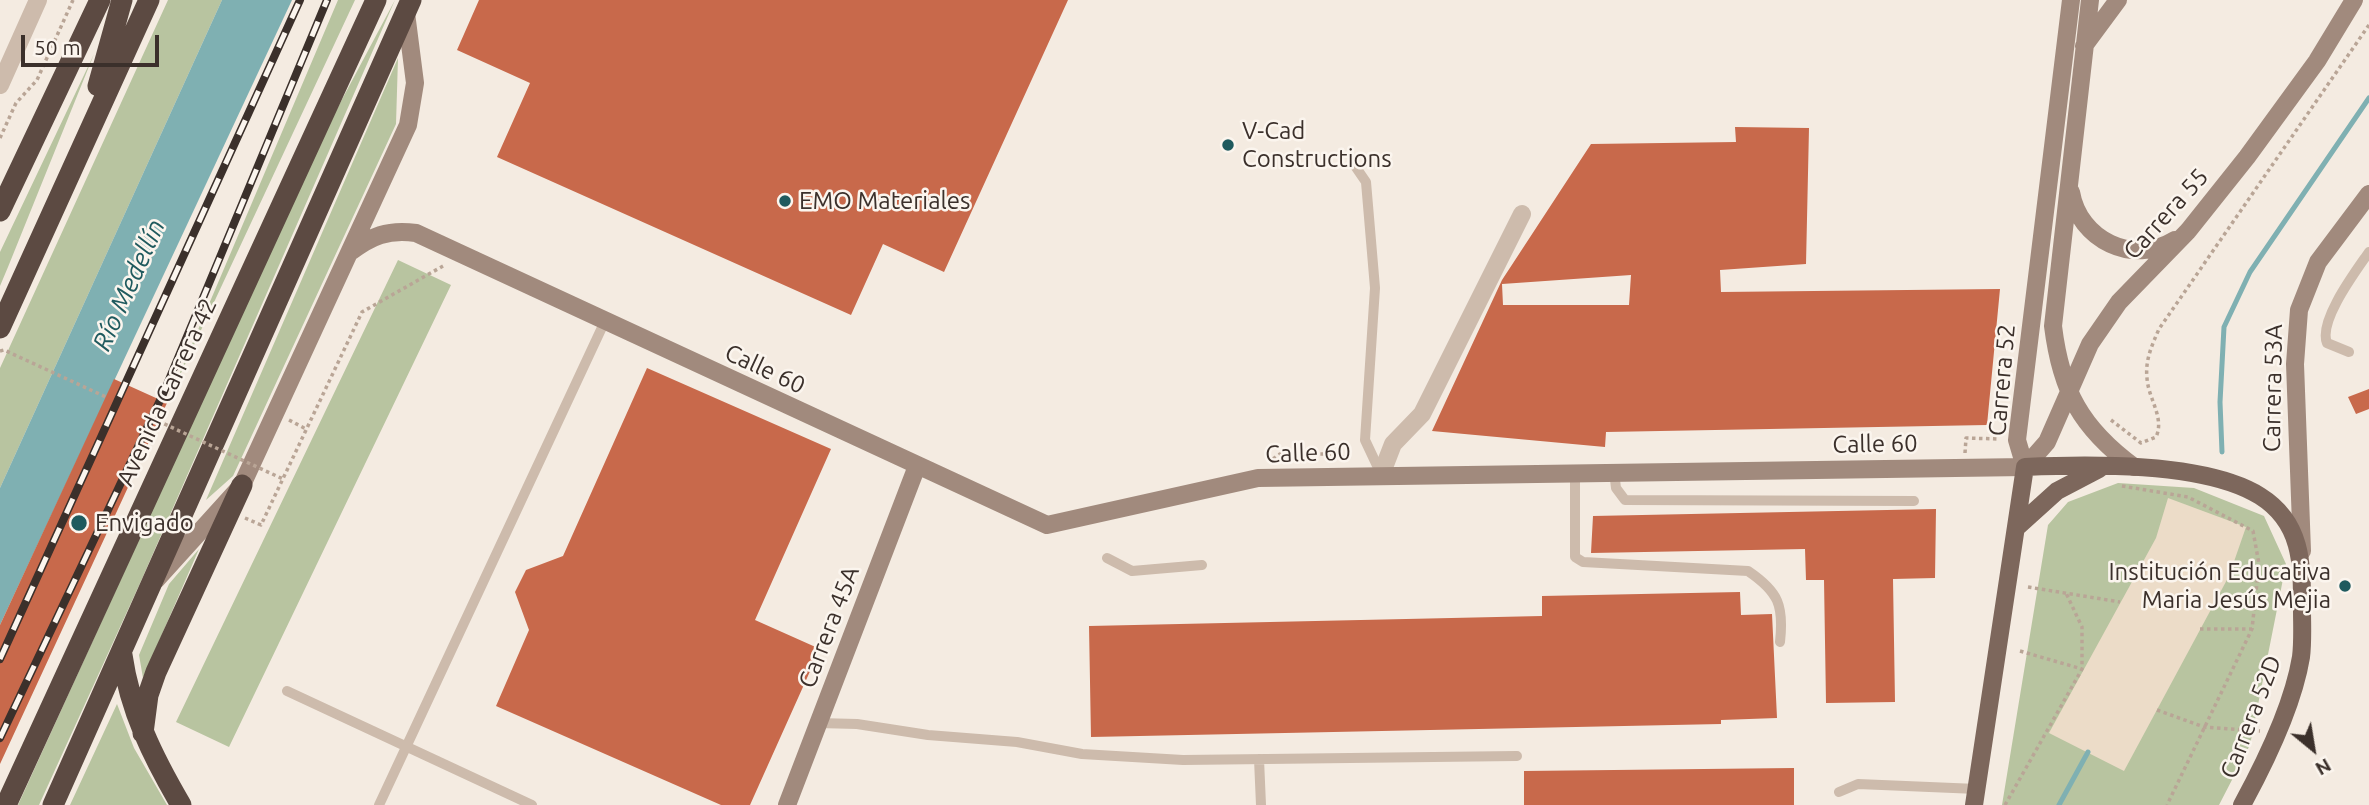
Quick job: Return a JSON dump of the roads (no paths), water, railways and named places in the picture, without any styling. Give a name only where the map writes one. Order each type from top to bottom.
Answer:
[{"type":"highway","points":[[0,211],[100,0]]},
{"type":"highway","points":[[83,143],[121,0]]},
{"type":"highway","points":[[0,328],[149,0]]},
{"type":"highway","name":"Avenida Carrera 42","points":[[6,805],[376,0]]},
{"type":"highway","points":[[53,805],[409,7]]},
{"type":"highway","points":[[143,733],[148,695],[156,672],[242,485]]},
{"type":"highway","points":[[122,655],[132,702],[143,733],[181,805]]},
{"type":"main road","name":"Calle 60","points":[[2025,467],[2134,467],[2195,475],[2238,485],[2261,497],[2281,514],[2295,536],[2302,561]]},
{"type":"main road","name":"Carrera 52","points":[[1975,797],[2025,467]]},
{"type":"main road","points":[[2016,528],[2057,491],[2106,467]]},
{"type":"main road","name":"Carrera 52D","points":[[2242,805],[2277,732],[2301,657],[2302,561]]},
{"type":"street","points":[[0,85],[38,0]]},
{"type":"street","name":"Carrera 52","points":[[2025,467],[2017,440],[2071,0]]},
{"type":"street","name":"Carrera 52","points":[[2090,0],[2082,49],[2070,185],[2053,326],[2057,362],[2068,393],[2096,435],[2134,467]]},
{"type":"street","points":[[2082,49],[2118,0]]},
{"type":"street","name":"Carrera 55","points":[[2025,467],[2047,442],[2090,344],[2119,302],[2188,231],[2309,72],[2354,0]]},
{"type":"street","points":[[154,583],[242,485],[408,125],[414,105],[415,83],[409,7]]},
{"type":"street","points":[[2070,185],[2079,216],[2102,240],[2117,247],[2133,251],[2163,247],[2188,231]]},
{"type":"street","name":"Carrera 53A","points":[[2302,561],[2296,415],[2299,310],[2318,262],[2369,194]]},
{"type":"street","points":[[1378,469],[1393,444],[1422,414],[1522,214]]},
{"type":"street","name":"Calle 60","points":[[349,253],[367,240],[399,230],[416,233],[1047,525],[1258,478],[1378,469],[1614,471],[2025,467]]},
{"type":"street","name":"Carrera 45A","points":[[787,805],[917,466]]},
{"type":"lane","points":[[1355,166],[1367,182],[1375,288],[1365,440],[1378,469]]},
{"type":"lane","points":[[2349,352],[2327,343],[2325,336],[2333,308],[2369,253]]},
{"type":"lane","points":[[379,805],[605,321]]},
{"type":"lane","points":[[1575,471],[1575,557],[1583,562],[1748,571],[1768,584],[1778,601],[1783,617],[1780,642]]},
{"type":"lane","points":[[1614,471],[1616,488],[1625,500],[1914,501]]},
{"type":"lane","points":[[1107,558],[1132,571],[1202,565]]},
{"type":"lane","points":[[287,691],[532,805]]},
{"type":"lane","points":[[818,723],[857,724],[928,735],[1017,743],[1082,754],[1184,760],[1517,756]]},
{"type":"lane","points":[[1259,759],[1261,805]]},
{"type":"lane","points":[[1839,792],[1858,784],[1975,797]]},
{"type":"water","name":"Río Medellín","points":[[222,0],[292,0],[0,625],[0,488]]},
{"type":"waterway","points":[[2222,452],[2220,402],[2224,327],[2250,272],[2369,98]]},
{"type":"waterway","points":[[2059,805],[2088,752]]},
{"type":"railway","points":[[0,659],[300,0]]},
{"type":"railway","points":[[0,738],[163,394],[327,0]]},
{"type":"place","name":"V-Cad Constructions","points":[[1228,145]]},
{"type":"place","name":"EMO Materiales","points":[[785,201]]},
{"type":"place","name":"Envigado","points":[[79,523]]},
{"type":"place","name":"Institución Educativa Maria Jesús Mejia","points":[[2345,586]]}]
